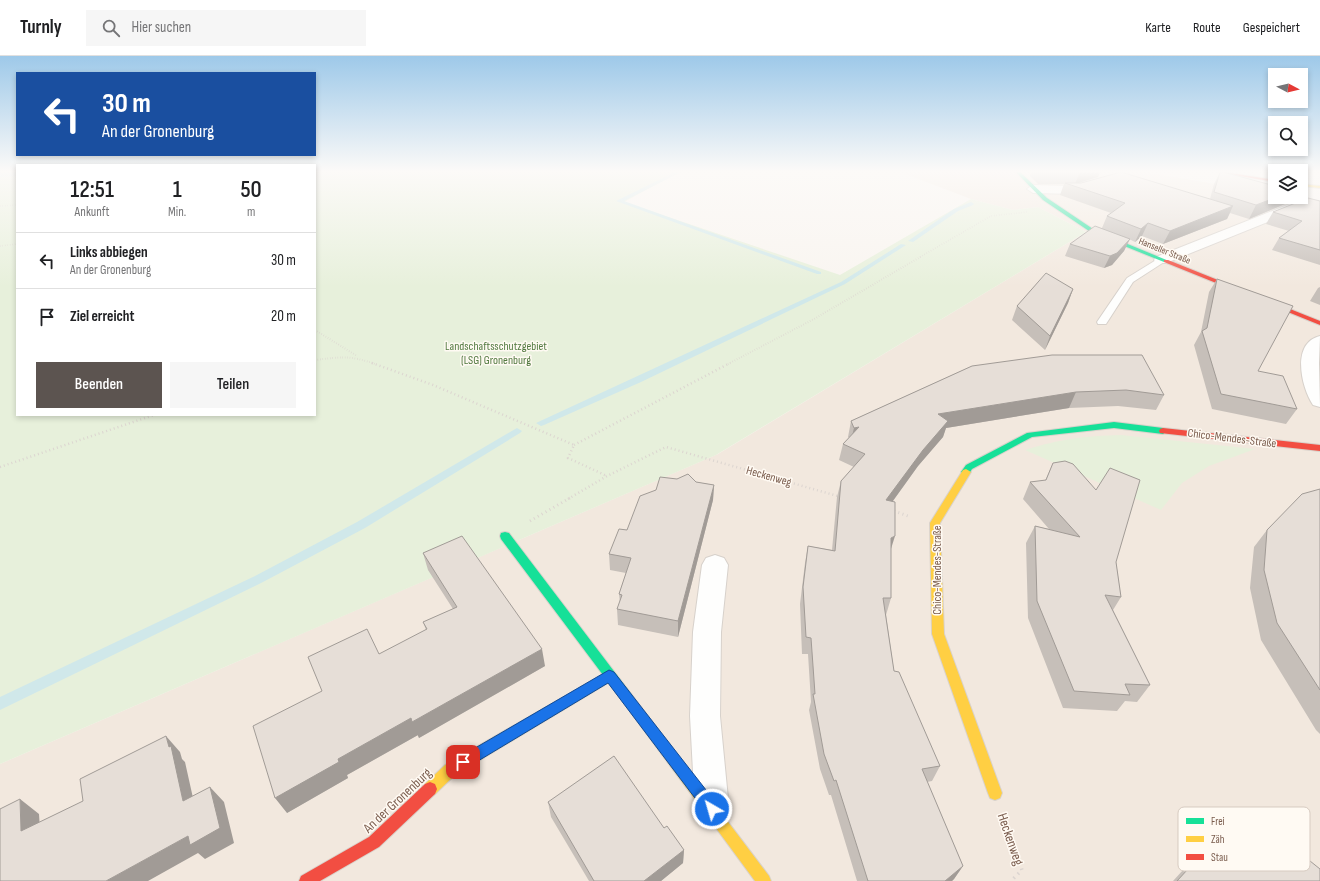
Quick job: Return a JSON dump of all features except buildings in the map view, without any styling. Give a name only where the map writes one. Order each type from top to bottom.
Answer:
[{"type":"street","name":"Hanseller Straße","points":[[1061,210],[1094,232],[1320,323]]},
{"type":"street","points":[[1161,260],[1284,210]]},
{"type":"street","points":[[1320,341],[1312,348],[1308,365],[1320,402]]},
{"type":"street","name":"Chico-Mendes-Straße","points":[[995,793],[938,634],[935,523],[969,467],[1030,435],[1114,425],[1320,448]]},
{"type":"street","points":[[505,536],[609,676],[712,809],[764,881]]},
{"type":"street","points":[[712,809],[704,716],[707,632],[715,565]]},
{"type":"street","name":"An der Gronenburg","points":[[306,881],[374,842],[450,770],[609,676]]},
{"type":"lane","points":[[1102,322],[1130,280],[1161,260]]},
{"type":"path","points":[[607,476],[568,458],[574,445],[814,318],[991,216],[1054,210]]},
{"type":"path","points":[[0,246],[16,244]]},
{"type":"path","points":[[316,330],[324,334],[358,358]]},
{"type":"path","points":[[316,360],[345,356],[358,358],[433,385],[574,445]]},
{"type":"path","points":[[0,466],[16,463],[151,416]]},
{"type":"path","name":"Heckenweg","points":[[505,536],[607,476],[666,447],[843,497]]},
{"type":"path","points":[[889,510],[935,523]]},
{"type":"path","name":"Heckenweg","points":[[995,793],[1022,870],[1011,881]]},
{"type":"shaded area","points":[[1045,210],[1320,210],[1320,881],[0,881],[0,764],[718,454],[1086,232]]},
{"type":"green space","name":"Landschaftsschutzgebiet (LSG) Gronenburg","points":[[0,210],[16,210],[16,416],[316,416],[316,210],[649,210],[840,275],[951,210],[1045,210],[1086,232],[716,455],[0,764]]},
{"type":"green space","points":[[1121,435],[1255,449],[1209,466],[1182,483],[1161,510],[1025,450],[1072,439]]},
{"type":"waterway","points":[[645,210],[819,273]]},
{"type":"waterway","points":[[911,241],[955,210]]},
{"type":"waterway","points":[[541,423],[638,380],[843,283],[903,245]]},
{"type":"waterway","points":[[0,704],[259,579],[361,525],[517,431]]},
{"type":"traffic: fast","points":[[1062,210],[1094,232],[1166,261]]},
{"type":"traffic: fast","points":[[966,472],[969,467],[1030,435],[1114,425],[1163,431]]},
{"type":"traffic: fast","points":[[505,536],[628,699]]},
{"type":"traffic: slow","points":[[966,472],[935,523],[938,634],[995,793]]},
{"type":"traffic: slow","points":[[430,789],[450,770],[609,676]]},
{"type":"traffic: slow","points":[[628,699],[764,881]]},
{"type":"traffic: jam","points":[[1166,261],[1320,323]]},
{"type":"traffic: jam","points":[[1163,431],[1320,448]]},
{"type":"traffic: jam","points":[[306,881],[374,842],[430,789]]},
{"type":"route","points":[[463,762],[609,676],[712,809]]}]
